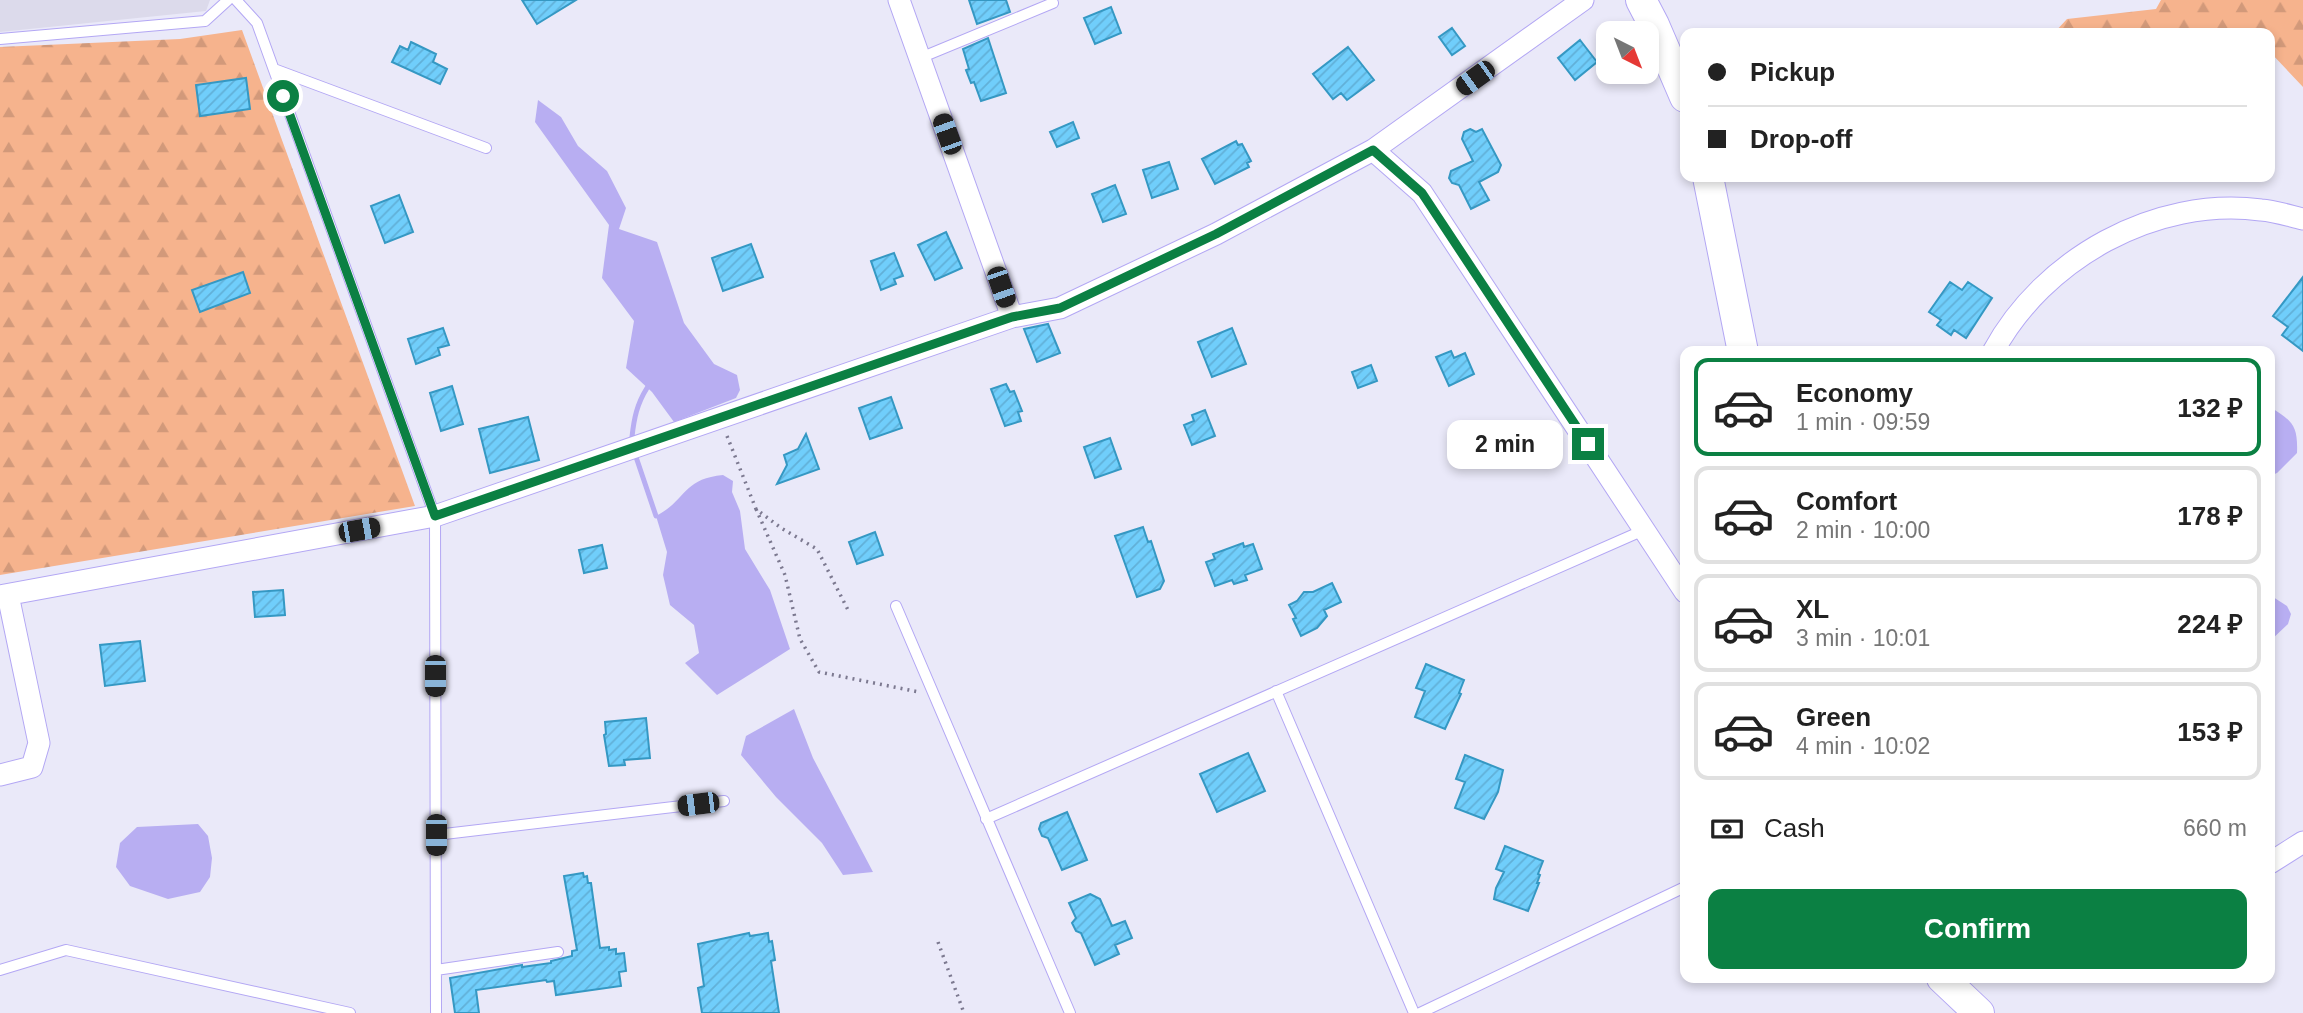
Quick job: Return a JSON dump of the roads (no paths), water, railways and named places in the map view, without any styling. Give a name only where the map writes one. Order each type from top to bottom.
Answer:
[{"type":"main road","points":[[1641,0],[1680,85]]},
{"type":"main road","points":[[1708,182],[1742,346]]},
{"type":"main road","points":[[1947,983],[1979,1013]]},
{"type":"street","points":[[899,0],[1012,317]]},
{"type":"street","points":[[0,775],[32,767],[39,743],[4,596],[435,516],[1012,317],[1060,308],[1216,234],[1373,150],[1583,0]]},
{"type":"street","points":[[1373,150],[1422,193],[1680,584]]},
{"type":"street","points":[[1997,346],[2026,301],[2066,266],[2108,239],[2161,218],[2213,209],[2261,209],[2303,219]]},
{"type":"street","points":[[2275,860],[2303,842]]},
{"type":"lane","points":[[0,39],[205,21],[228,0]]},
{"type":"lane","points":[[236,0],[257,23],[435,516],[436,1013]]},
{"type":"lane","points":[[920,58],[1053,3]]},
{"type":"lane","points":[[274,69],[486,148]]},
{"type":"lane","points":[[986,819],[1644,530]]},
{"type":"lane","points":[[896,606],[1070,1013]]},
{"type":"lane","points":[[1276,691],[1414,1013]]},
{"type":"lane","points":[[436,835],[724,801]]},
{"type":"lane","points":[[1420,1013],[1680,889]]},
{"type":"lane","points":[[0,970],[66,950],[350,1013]]},
{"type":"lane","points":[[436,970],[558,953]]},
{"type":"waterway","points":[[632,437],[636,411],[647,388]]},
{"type":"waterway","points":[[635,454],[656,516]]}]
